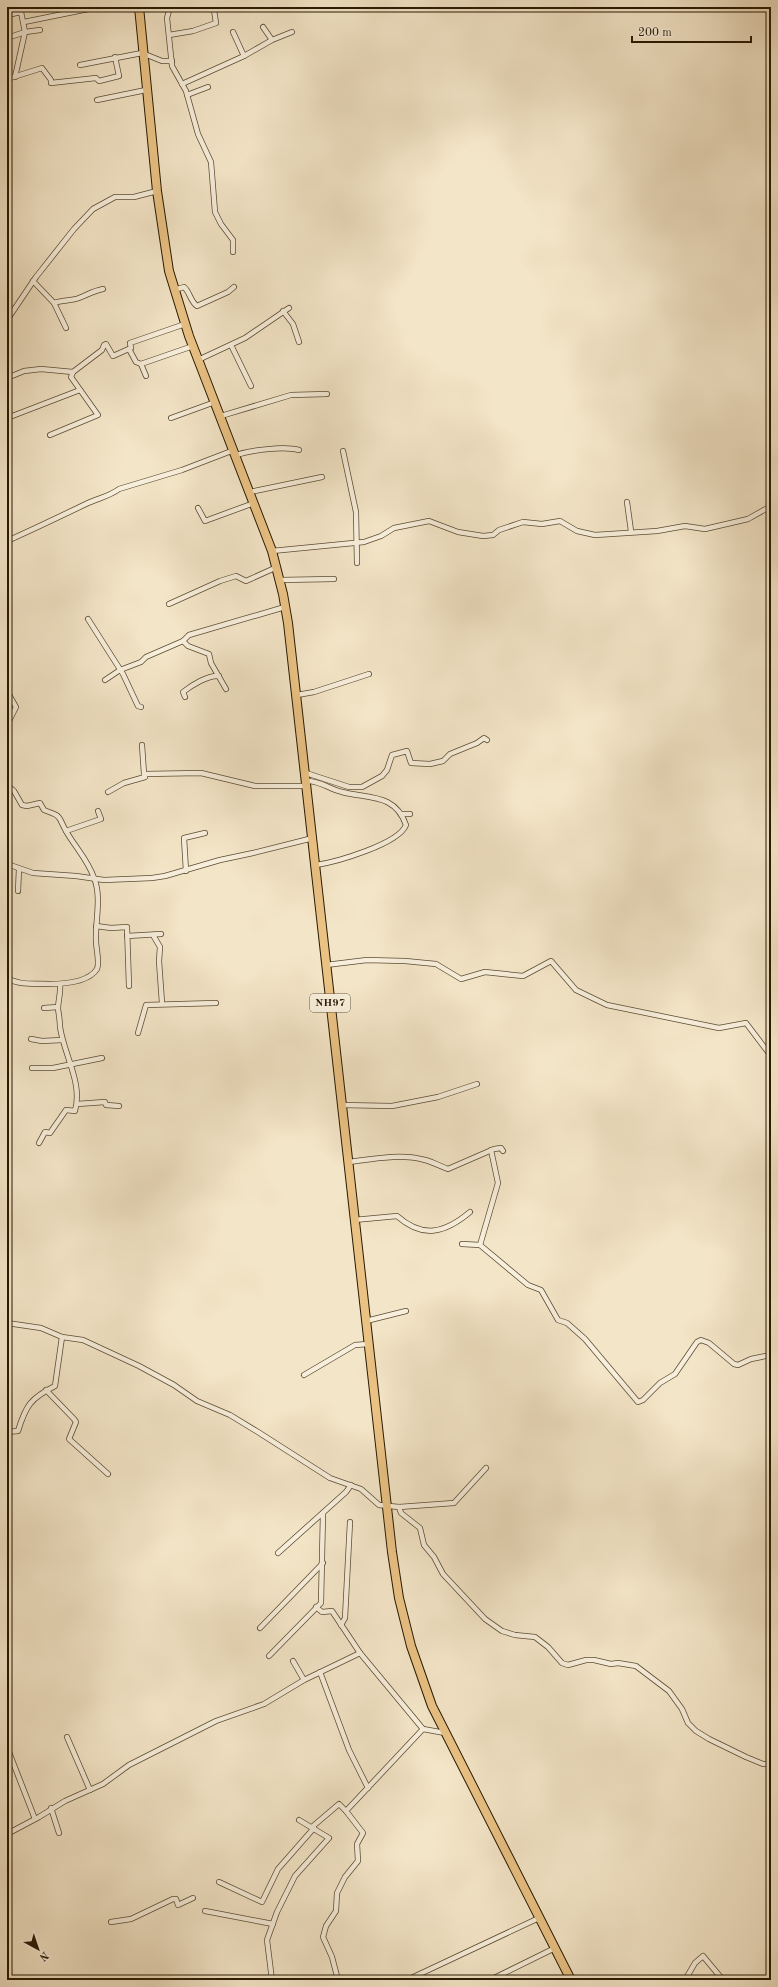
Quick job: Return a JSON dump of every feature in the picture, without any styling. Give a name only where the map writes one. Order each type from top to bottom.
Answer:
[{"type":"highway","name":"NH97","points":[[139,7],[142,53],[157,191],[169,271],[198,360],[221,416],[272,551],[280,580],[285,607],[306,773],[341,1105],[399,1598],[409,1640],[420,1676],[445,1733],[571,1980]]},
{"type":"street","points":[[24,22],[98,7]]},
{"type":"street","points":[[170,7],[167,18],[172,66],[187,95],[198,134],[212,167],[212,194],[216,212],[221,224],[232,240],[233,252]]},
{"type":"street","points":[[7,15],[21,10],[24,22],[25,32],[15,77]]},
{"type":"street","points":[[169,35],[192,31],[216,23],[214,10]]},
{"type":"street","points":[[263,27],[272,40]]},
{"type":"street","points":[[7,38],[25,32],[40,30]]},
{"type":"street","points":[[233,32],[244,56]]},
{"type":"street","points":[[182,84],[244,56],[272,40],[292,32]]},
{"type":"street","points":[[80,65],[142,53],[162,61],[172,62]]},
{"type":"street","points":[[7,79],[39,68],[45,70],[51,80],[51,83],[89,78],[96,78],[99,81],[119,76],[116,57]]},
{"type":"street","points":[[187,95],[208,87]]},
{"type":"street","points":[[97,100],[146,90]]},
{"type":"street","points":[[7,320],[33,281],[74,229],[93,209],[115,197],[134,197],[157,191]]},
{"type":"street","points":[[33,281],[54,304],[66,328]]},
{"type":"street","points":[[174,290],[184,287],[188,290],[193,303],[197,306],[228,292],[234,287]]},
{"type":"street","points":[[54,304],[60,301],[78,298],[89,292],[103,289]]},
{"type":"street","points":[[198,360],[231,345],[289,308]]},
{"type":"street","points":[[283,311],[293,324],[299,342]]},
{"type":"street","points":[[146,376],[141,364],[136,362],[129,349],[131,348],[130,343],[186,324]]},
{"type":"street","points":[[50,435],[98,415],[71,377],[73,372],[102,350],[106,344],[113,356],[129,349]]},
{"type":"street","points":[[231,345],[251,386]]},
{"type":"street","points":[[141,364],[193,346]]},
{"type":"street","points":[[7,378],[24,371],[41,369],[73,372]]},
{"type":"street","points":[[7,418],[80,390]]},
{"type":"street","points":[[221,416],[291,395],[327,394]]},
{"type":"street","points":[[171,418],[215,402]]},
{"type":"street","points":[[7,541],[89,503],[113,494],[119,489],[235,453],[286,448],[300,450]]},
{"type":"street","points":[[342,450],[356,512],[355,544],[357,563]]},
{"type":"street","points":[[250,492],[322,478]]},
{"type":"street","points":[[627,502],[632,531]]},
{"type":"street","points":[[198,508],[205,521],[254,503]]},
{"type":"street","points":[[272,551],[355,544],[381,536],[394,528],[429,521],[458,532],[483,536],[493,535],[499,530],[523,522],[542,524],[560,521],[577,531],[588,534],[657,531],[686,526],[705,529],[748,519],[771,506]]},
{"type":"street","points":[[169,604],[220,581],[236,576],[246,581],[276,567]]},
{"type":"street","points":[[280,580],[334,578]]},
{"type":"street","points":[[105,680],[120,670],[141,662],[146,657],[183,641],[189,635],[285,607]]},
{"type":"street","points":[[88,619],[120,670],[138,706],[141,707]]},
{"type":"street","points":[[183,641],[188,646],[209,654],[211,663],[226,689]]},
{"type":"street","points":[[297,695],[314,692],[369,674]]},
{"type":"street","points":[[7,675],[9,677],[10,686],[8,693],[16,707],[7,725]]},
{"type":"street","points":[[185,697],[183,692],[189,688],[212,676],[219,676]]},
{"type":"street","points":[[306,773],[349,787],[362,787],[385,773],[392,755],[407,751],[411,763],[430,764],[443,761],[450,754],[477,743],[484,738],[487,740]]},
{"type":"street","points":[[108,792],[124,783],[145,777],[142,744]]},
{"type":"street","points":[[144,774],[202,773],[255,786],[307,784],[317,781],[343,792],[384,799],[402,814],[406,825],[404,831],[382,843],[356,854],[316,865]]},
{"type":"street","points":[[7,785],[14,791],[22,805],[40,803],[44,810],[58,815],[61,818],[66,831],[81,852],[95,879],[98,905],[96,926],[97,969],[85,977],[60,984],[29,984],[14,982],[7,978]]},
{"type":"street","points":[[66,831],[101,819],[98,811]]},
{"type":"street","points":[[402,814],[410,814]]},
{"type":"street","points":[[186,871],[184,838],[205,834]]},
{"type":"street","points":[[7,864],[33,873],[95,879],[152,878],[186,871],[220,860],[253,854],[313,838]]},
{"type":"street","points":[[18,891],[19,869]]},
{"type":"street","points":[[96,926],[111,928],[127,926],[129,986]]},
{"type":"street","points":[[127,936],[161,934]]},
{"type":"street","points":[[153,935],[160,947],[159,961],[162,1003]]},
{"type":"street","points":[[326,965],[367,960],[405,961],[436,964],[461,979],[485,972],[523,976],[551,961],[576,990],[607,1005],[719,1028],[746,1023],[771,1056]]},
{"type":"street","points":[[39,1143],[45,1132],[50,1133],[66,1110],[75,1111],[77,1104],[78,1091],[62,1040],[58,1007],[60,999],[60,984]]},
{"type":"street","points":[[138,1033],[145,1005],[162,1003],[216,1003]]},
{"type":"street","points":[[44,1008],[58,1007]]},
{"type":"street","points":[[31,1039],[42,1041],[62,1040]]},
{"type":"street","points":[[32,1068],[69,1066],[102,1058]]},
{"type":"street","points":[[341,1105],[392,1106],[438,1097],[477,1084]]},
{"type":"street","points":[[77,1104],[105,1102],[106,1105],[119,1106]]},
{"type":"street","points":[[348,1162],[388,1158],[415,1159],[425,1160],[448,1169],[491,1150],[498,1148],[503,1150]]},
{"type":"street","points":[[480,1245],[498,1183],[491,1150]]},
{"type":"street","points":[[354,1220],[397,1216],[407,1225],[431,1232],[450,1226],[470,1212]]},
{"type":"street","points":[[462,1244],[480,1245],[523,1281],[541,1290],[558,1320],[567,1323],[585,1339],[638,1402],[643,1400],[660,1383],[675,1374],[697,1342],[701,1340],[709,1343],[734,1364],[738,1365],[751,1358],[771,1356]]},
{"type":"street","points":[[366,1321],[406,1311]]},
{"type":"street","points":[[7,1324],[41,1328],[62,1337],[83,1340],[139,1366],[174,1385],[197,1400],[230,1415],[330,1478],[361,1489],[376,1504],[399,1507],[454,1503],[486,1468]]},
{"type":"street","points":[[7,1432],[18,1431],[22,1416],[31,1402],[37,1395],[55,1386],[62,1337]]},
{"type":"street","points":[[304,1375],[355,1345],[368,1344]]},
{"type":"street","points":[[46,1390],[76,1422],[69,1439],[108,1474]]},
{"type":"street","points":[[278,1553],[324,1513],[346,1492],[351,1485]]},
{"type":"street","points":[[399,1507],[401,1513],[420,1528],[424,1545],[434,1557],[443,1574],[485,1619],[502,1631],[516,1635],[535,1637],[548,1647],[562,1663],[568,1665],[586,1660],[594,1660],[611,1664],[618,1663],[636,1666],[669,1691],[682,1709],[688,1723],[696,1731],[746,1757],[763,1764],[771,1764]]},
{"type":"street","points":[[269,1656],[320,1603],[323,1563],[324,1513]]},
{"type":"street","points":[[340,1625],[346,1618],[350,1522]]},
{"type":"street","points":[[260,1628],[323,1563]]},
{"type":"street","points":[[316,1608],[322,1612],[332,1611],[360,1653],[423,1729],[445,1733]]},
{"type":"street","points":[[7,1834],[35,1820],[51,1808],[112,1779],[129,1765],[216,1721],[264,1704],[304,1680],[360,1653]]},
{"type":"street","points":[[293,1661],[304,1680]]},
{"type":"street","points":[[320,1672],[349,1750],[360,1776],[368,1788]]},
{"type":"street","points":[[346,1811],[423,1729]]},
{"type":"street","points":[[67,1737],[90,1790]]},
{"type":"street","points":[[7,1747],[35,1820]]},
{"type":"street","points":[[219,1882],[262,1902],[278,1869],[313,1828],[339,1804],[363,1833],[357,1844],[358,1862],[345,1877],[337,1893],[336,1911],[326,1926],[323,1937],[332,1957],[338,1980]]},
{"type":"street","points":[[51,1808],[59,1833]]},
{"type":"street","points":[[272,1980],[267,1940],[273,1924],[295,1876],[329,1838],[299,1820]]},
{"type":"street","points":[[111,1922],[131,1919],[173,1899],[176,1899],[178,1905],[193,1898]]},
{"type":"street","points":[[205,1911],[273,1924]]},
{"type":"street","points":[[407,1980],[539,1918]]},
{"type":"street","points":[[490,1980],[554,1948]]},
{"type":"street","points":[[685,1980],[695,1964],[703,1956],[723,1980]]}]
